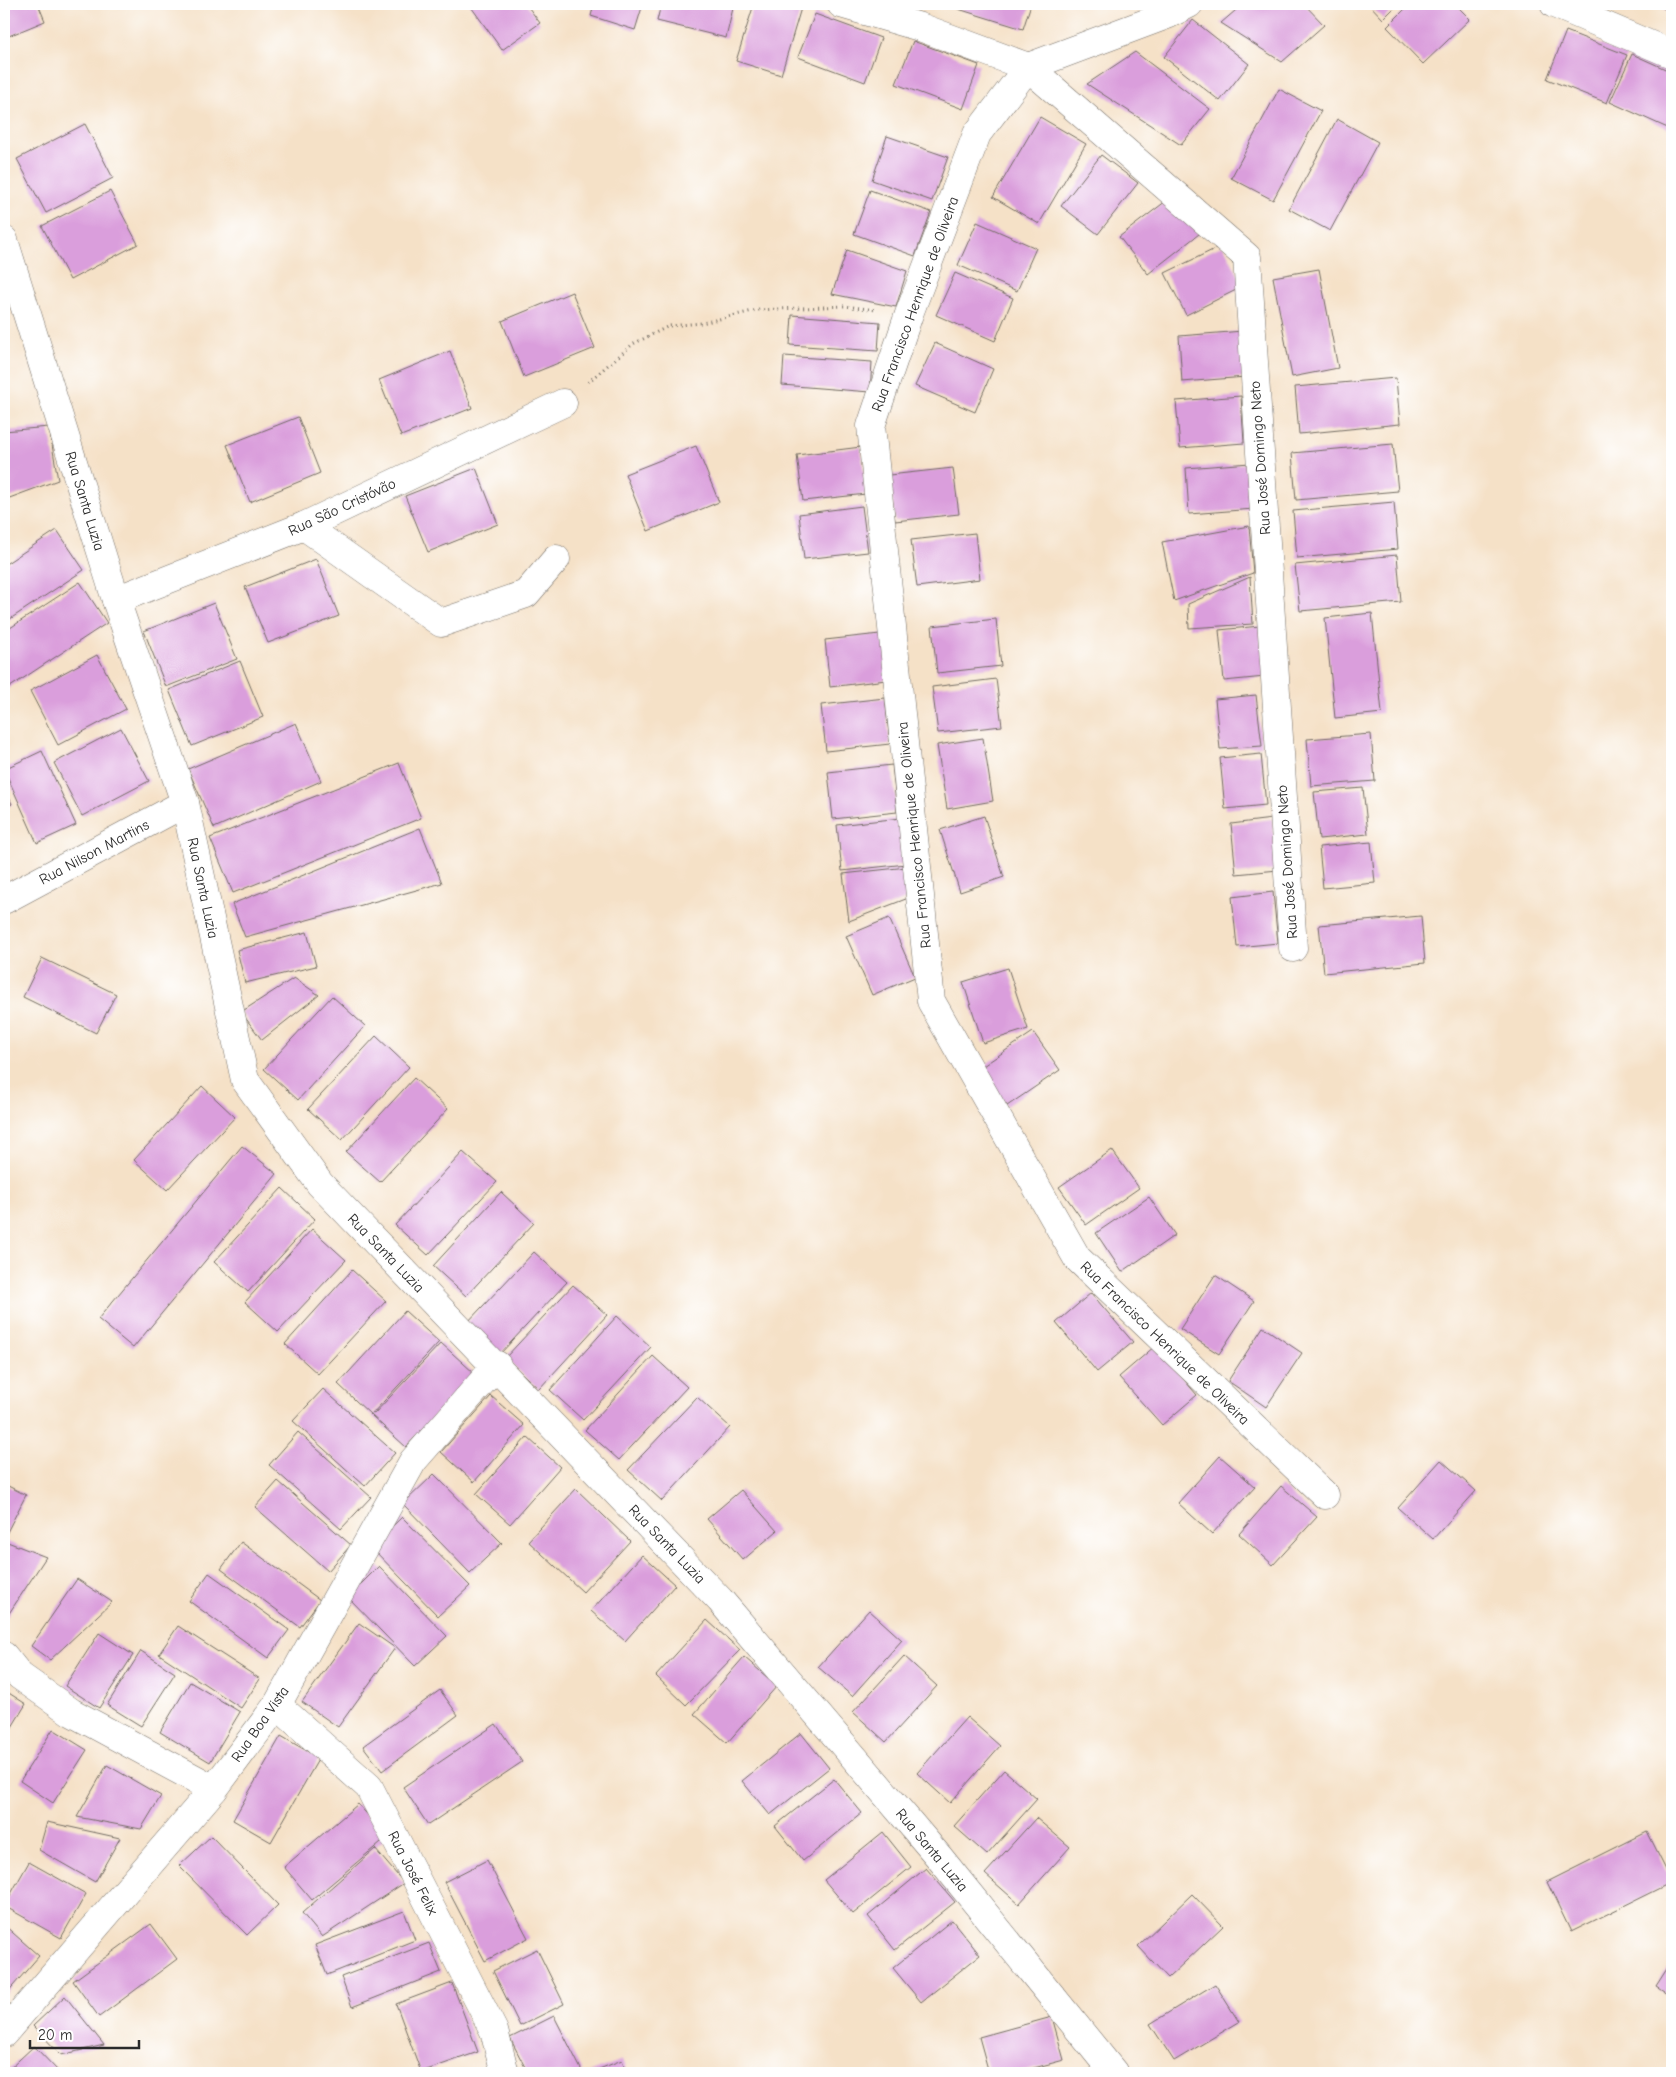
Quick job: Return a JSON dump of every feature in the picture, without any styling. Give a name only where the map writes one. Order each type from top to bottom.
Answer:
[{"type":"street","points":[[842,4],[922,15],[1028,67],[1167,15],[1189,4]]},
{"type":"street","points":[[1554,4],[1672,54]]},
{"type":"street","name":"Rua Francisco Henrique de Oliveira","points":[[1028,67],[977,134],[909,314],[871,426],[931,1002],[1077,1258],[1324,1495]]},
{"type":"street","name":"Rua José Domingo Neto","points":[[1028,67],[1247,257],[1293,948]]},
{"type":"street","name":"Rua Santa Luzia","points":[[4,240],[116,600],[185,803],[245,1080],[320,1184],[720,1600],[939,1857],[1114,2073]]},
{"type":"street","name":"Rua São Cristóvão","points":[[116,600],[304,526],[563,403]]},
{"type":"street","points":[[304,526],[441,623],[526,594],[556,560]]},
{"type":"street","name":"Rua Nilson Martins","points":[[4,900],[185,803]]},
{"type":"street","name":"Rua Boa Vista","points":[[4,2033],[214,1789],[277,1704],[413,1461],[496,1365]]},
{"type":"street","points":[[4,1656],[20,1676],[71,1712],[214,1789]]},
{"type":"street","name":"Rua José Felix","points":[[277,1704],[369,1786],[494,2031],[505,2073]]},
{"type":"path","points":[[563,403],[633,344],[669,326],[702,323],[757,310],[845,306],[909,314]]},
{"type":"building","points":[[4,4],[38,4],[45,21],[4,38]]},
{"type":"building","points":[[469,4],[526,4],[540,23],[502,50]]},
{"type":"building","points":[[594,4],[643,4],[635,30],[591,16]]},
{"type":"building","points":[[661,4],[734,4],[726,38],[657,21]]},
{"type":"building","points":[[754,4],[788,4],[801,8],[781,75],[736,61]]},
{"type":"building","points":[[957,4],[1031,4],[1023,29],[955,8]]},
{"type":"building","points":[[1243,4],[1304,4],[1324,25],[1282,62],[1221,23]]},
{"type":"building","points":[[1369,4],[1398,4],[1383,19]]},
{"type":"building","points":[[1410,4],[1455,4],[1470,19],[1423,64],[1387,27]]},
{"type":"building","points":[[1657,4],[1672,4],[1672,14]]},
{"type":"building","points":[[815,14],[881,38],[865,82],[798,57]]},
{"type":"building","points":[[1193,20],[1249,64],[1220,101],[1164,57]]},
{"type":"building","points":[[1566,31],[1627,55],[1607,103],[1547,79]]},
{"type":"building","points":[[913,41],[979,65],[963,109],[896,84]]},
{"type":"building","points":[[1135,52],[1210,109],[1181,145],[1087,84]]},
{"type":"building","points":[[1632,54],[1672,72],[1672,130],[1610,102]]},
{"type":"building","points":[[1279,89],[1321,111],[1273,200],[1231,178]]},
{"type":"building","points":[[1040,117],[1086,144],[1039,224],[993,197]]},
{"type":"building","points":[[1337,119],[1378,142],[1330,231],[1289,209]]},
{"type":"building","points":[[85,124],[113,178],[46,213],[17,159]]},
{"type":"building","points":[[887,136],[948,157],[932,201],[872,180]]},
{"type":"building","points":[[1101,155],[1138,183],[1098,234],[1061,206]]},
{"type":"building","points":[[870,190],[931,212],[915,256],[854,234]]},
{"type":"building","points":[[110,191],[138,244],[70,280],[42,226]]},
{"type":"building","points":[[1170,198],[1199,234],[1148,274],[1119,237]]},
{"type":"building","points":[[977,222],[1036,248],[1017,291],[958,265]]},
{"type":"building","points":[[1223,245],[1244,286],[1186,315],[1165,273]]},
{"type":"building","points":[[847,250],[907,271],[896,307],[832,294]]},
{"type":"building","points":[[1319,269],[1338,368],[1292,377],[1273,277]]},
{"type":"building","points":[[955,273],[1013,298],[995,341],[936,315]]},
{"type":"building","points":[[572,292],[595,348],[524,377],[502,321]]},
{"type":"building","points":[[792,315],[880,322],[878,351],[790,345]]},
{"type":"building","points":[[1243,331],[1246,377],[1182,382],[1179,336]]},
{"type":"building","points":[[935,343],[993,369],[975,412],[915,386]]},
{"type":"building","points":[[450,351],[472,408],[401,436],[379,380]]},
{"type":"building","points":[[784,356],[872,362],[870,392],[782,385]]},
{"type":"building","points":[[1396,378],[1400,424],[1299,434],[1295,387]]},
{"type":"building","points":[[1241,396],[1244,443],[1180,448],[1176,401]]},
{"type":"building","points":[[298,417],[320,473],[250,502],[227,445]]},
{"type":"building","points":[[49,427],[58,480],[4,500],[4,431]]},
{"type":"building","points":[[1393,444],[1398,491],[1296,500],[1292,453]]},
{"type":"building","points":[[696,446],[719,502],[648,531],[625,474]]},
{"type":"building","points":[[861,447],[866,494],[803,501],[797,455]]},
{"type":"building","points":[[1250,463],[1254,509],[1189,514],[1186,468]]},
{"type":"building","points":[[476,468],[498,524],[428,552],[405,496]]},
{"type":"building","points":[[953,468],[959,514],[895,521],[889,475]]},
{"type":"building","points":[[1394,502],[1398,549],[1297,558],[1293,511]]},
{"type":"building","points":[[862,506],[868,552],[804,559],[799,514]]},
{"type":"building","points":[[1249,526],[1253,573],[1174,601],[1162,542]]},
{"type":"building","points":[[57,530],[84,570],[4,623],[4,565]]},
{"type":"building","points":[[975,533],[980,579],[917,587],[911,540]]},
{"type":"building","points":[[1397,555],[1401,602],[1300,611],[1295,565]]},
{"type":"building","points":[[316,559],[339,616],[268,643],[245,587]]},
{"type":"building","points":[[1250,577],[1253,624],[1189,628],[1188,604]]},
{"type":"building","points":[[80,582],[107,623],[4,691],[4,632]]},
{"type":"building","points":[[214,603],[237,659],[166,687],[144,631]]},
{"type":"building","points":[[1372,613],[1382,713],[1335,718],[1325,618]]},
{"type":"building","points":[[996,619],[1001,666],[937,673],[932,626]]},
{"type":"building","points":[[1260,626],[1265,677],[1224,681],[1219,630]]},
{"type":"building","points":[[889,633],[894,679],[830,687],[825,640]]},
{"type":"building","points":[[97,655],[126,709],[58,745],[30,691]]},
{"type":"building","points":[[240,661],[263,717],[192,746],[169,690]]},
{"type":"building","points":[[996,679],[1002,726],[938,733],[932,687]]},
{"type":"building","points":[[1256,695],[1262,746],[1220,749],[1215,699]]},
{"type":"building","points":[[885,698],[890,744],[826,751],[821,705]]},
{"type":"building","points":[[296,723],[321,781],[214,828],[188,769]]},
{"type":"building","points":[[121,728],[149,781],[82,816],[54,763]]},
{"type":"building","points":[[1371,734],[1375,781],[1311,786],[1307,739]]},
{"type":"building","points":[[983,738],[993,801],[947,809],[937,745]]},
{"type":"building","points":[[42,751],[76,825],[37,843],[4,769]]},
{"type":"building","points":[[1261,754],[1266,805],[1225,809],[1220,758]]},
{"type":"building","points":[[399,763],[421,818],[233,893],[210,838]]},
{"type":"building","points":[[892,765],[897,812],[833,819],[828,772]]},
{"type":"building","points":[[4,787],[12,804],[4,809]]},
{"type":"building","points":[[1363,788],[1368,834],[1319,839],[1314,792]]},
{"type":"building","points":[[984,816],[1004,877],[960,892],[940,830]]},
{"type":"building","points":[[901,818],[906,864],[842,871],[837,825]]},
{"type":"building","points":[[1272,819],[1278,870],[1236,874],[1231,824]]},
{"type":"building","points":[[420,828],[442,883],[245,937],[232,904]]},
{"type":"building","points":[[1371,842],[1375,883],[1323,888],[1319,847]]},
{"type":"building","points":[[907,867],[911,897],[849,921],[843,874]]},
{"type":"building","points":[[1273,892],[1278,943],[1237,947],[1232,897]]},
{"type":"building","points":[[1421,916],[1425,963],[1324,973],[1319,925]]},
{"type":"building","points":[[889,918],[915,977],[872,995],[846,936]]},
{"type":"building","points":[[307,932],[316,966],[245,983],[237,950]]},
{"type":"building","points":[[42,958],[116,994],[96,1033],[23,997]]},
{"type":"building","points":[[1008,968],[1028,1029],[983,1043],[963,982]]},
{"type":"building","points":[[294,978],[319,995],[262,1040],[241,1012]]},
{"type":"building","points":[[332,996],[365,1026],[298,1100],[264,1069]]},
{"type":"building","points":[[1033,1032],[1060,1070],[1007,1106],[980,1068]]},
{"type":"building","points":[[376,1036],[409,1067],[342,1140],[308,1109]]},
{"type":"building","points":[[414,1078],[448,1109],[380,1182],[346,1152]]},
{"type":"building","points":[[202,1086],[235,1117],[167,1190],[134,1160]]},
{"type":"building","points":[[242,1146],[277,1174],[133,1348],[98,1319]]},
{"type":"building","points":[[1112,1150],[1139,1188],[1086,1225],[1059,1187]]},
{"type":"building","points":[[463,1152],[497,1182],[428,1255],[395,1225]]},
{"type":"building","points":[[282,1188],[315,1219],[248,1292],[214,1262]]},
{"type":"building","points":[[501,1192],[534,1223],[466,1296],[433,1266]]},
{"type":"building","points":[[1149,1197],[1175,1235],[1122,1272],[1096,1233]]},
{"type":"building","points":[[312,1229],[346,1260],[278,1332],[245,1302]]},
{"type":"building","points":[[534,1252],[567,1282],[499,1355],[465,1325]]},
{"type":"building","points":[[352,1270],[386,1301],[318,1374],[285,1344]]},
{"type":"building","points":[[1215,1275],[1254,1301],[1219,1354],[1180,1329]]},
{"type":"building","points":[[573,1285],[607,1315],[539,1389],[505,1358]]},
{"type":"building","points":[[1091,1293],[1133,1342],[1097,1372],[1056,1323]]},
{"type":"building","points":[[405,1311],[439,1342],[371,1415],[338,1384]]},
{"type":"building","points":[[617,1316],[651,1347],[583,1420],[550,1390]]},
{"type":"building","points":[[1263,1327],[1302,1353],[1266,1407],[1228,1381]]},
{"type":"building","points":[[441,1343],[474,1373],[406,1447],[372,1416]]},
{"type":"building","points":[[1155,1346],[1197,1395],[1162,1425],[1119,1377]]},
{"type":"building","points":[[653,1356],[687,1387],[619,1460],[585,1430]]},
{"type":"building","points":[[323,1389],[395,1453],[365,1486],[293,1421]]},
{"type":"building","points":[[491,1396],[524,1425],[474,1482],[441,1452]]},
{"type":"building","points":[[697,1397],[730,1427],[662,1501],[628,1470]]},
{"type":"building","points":[[298,1432],[371,1497],[341,1529],[269,1465]]},
{"type":"building","points":[[527,1437],[560,1467],[510,1524],[476,1494]]},
{"type":"building","points":[[1220,1456],[1255,1487],[1212,1534],[1178,1503]]},
{"type":"building","points":[[1441,1460],[1476,1491],[1433,1539],[1398,1508]]},
{"type":"building","points":[[434,1474],[502,1543],[470,1573],[403,1504]]},
{"type":"building","points":[[278,1481],[351,1545],[328,1571],[255,1507]]},
{"type":"building","points":[[4,1484],[26,1495],[4,1538]]},
{"type":"building","points":[[1281,1486],[1317,1517],[1273,1565],[1239,1534]]},
{"type":"building","points":[[576,1489],[630,1541],[583,1592],[528,1541]]},
{"type":"building","points":[[741,1490],[777,1531],[743,1560],[707,1519]]},
{"type":"building","points":[[402,1517],[470,1586],[438,1616],[371,1547]]},
{"type":"building","points":[[5,1541],[46,1557],[4,1621],[4,1545]]},
{"type":"building","points":[[241,1542],[320,1600],[300,1627],[221,1569]]},
{"type":"building","points":[[642,1555],[675,1585],[625,1641],[591,1611]]},
{"type":"building","points":[[379,1566],[447,1636],[415,1666],[348,1597]]},
{"type":"building","points":[[209,1573],[289,1630],[268,1658],[189,1601]]},
{"type":"building","points":[[77,1579],[112,1602],[50,1660],[31,1646]]},
{"type":"building","points":[[869,1610],[902,1640],[852,1696],[818,1667]]},
{"type":"building","points":[[707,1620],[740,1650],[686,1705],[656,1676]]},
{"type":"building","points":[[359,1623],[395,1648],[338,1727],[302,1702]]},
{"type":"building","points":[[178,1626],[260,1679],[241,1708],[159,1654]]},
{"type":"building","points":[[99,1633],[133,1655],[99,1708],[65,1686]]},
{"type":"building","points":[[141,1651],[175,1673],[141,1726],[107,1705]]},
{"type":"building","points":[[904,1656],[937,1686],[886,1742],[853,1712]]},
{"type":"building","points":[[744,1657],[777,1686],[727,1743],[694,1714]]},
{"type":"building","points":[[190,1682],[240,1712],[210,1762],[160,1732]]},
{"type":"building","points":[[4,1690],[26,1704],[4,1740]]},
{"type":"building","points":[[440,1690],[458,1715],[382,1771],[363,1746]]},
{"type":"building","points":[[967,1717],[1000,1746],[950,1803],[917,1773]]},
{"type":"building","points":[[496,1724],[522,1762],[428,1825],[403,1787]]},
{"type":"building","points":[[53,1729],[87,1750],[53,1803],[20,1781]]},
{"type":"building","points":[[801,1733],[829,1768],[770,1815],[742,1781]]},
{"type":"building","points":[[281,1736],[319,1758],[271,1842],[233,1820]]},
{"type":"building","points":[[107,1765],[161,1796],[141,1829],[77,1817]]},
{"type":"building","points":[[1004,1770],[1037,1799],[987,1855],[954,1826]]},
{"type":"building","points":[[834,1779],[862,1813],[803,1861],[775,1826]]},
{"type":"building","points":[[358,1804],[387,1837],[312,1900],[284,1867]]},
{"type":"building","points":[[1036,1818],[1070,1847],[1019,1904],[985,1874]]},
{"type":"building","points":[[47,1822],[120,1838],[95,1882],[39,1850]]},
{"type":"building","points":[[883,1832],[911,1867],[853,1914],[824,1880]]},
{"type":"building","points":[[1647,1832],[1672,1882],[1571,1932],[1547,1882]]},
{"type":"building","points":[[211,1836],[278,1905],[247,1935],[179,1866]]},
{"type":"building","points":[[375,1849],[404,1883],[322,1937],[302,1913]]},
{"type":"building","points":[[487,1860],[528,1938],[485,1961],[444,1882]]},
{"type":"building","points":[[29,1862],[86,1894],[61,1938],[4,1906]]},
{"type":"building","points":[[926,1868],[955,1902],[895,1950],[868,1916]]},
{"type":"building","points":[[1192,1894],[1223,1926],[1168,1978],[1138,1946]]},
{"type":"building","points":[[404,1911],[415,1940],[327,1975],[315,1945]]},
{"type":"building","points":[[952,1920],[980,1955],[921,2002],[893,1968]]},
{"type":"building","points":[[151,1924],[177,1959],[99,2017],[73,1981]]},
{"type":"building","points":[[4,1925],[39,1956],[6,1994],[4,1992]]},
{"type":"building","points":[[429,1943],[441,1972],[352,2007],[341,1977]]},
{"type":"building","points":[[537,1949],[564,2004],[520,2026],[493,1971]]},
{"type":"building","points":[[1672,1961],[1672,1996],[1656,1986]]},
{"type":"building","points":[[452,1983],[478,2052],[421,2072],[396,2004]]},
{"type":"building","points":[[1215,1984],[1239,2022],[1174,2061],[1150,2024]]},
{"type":"building","points":[[65,1996],[104,2045],[61,2055],[33,2026]]},
{"type":"building","points":[[554,2016],[582,2071],[577,2073],[528,2073],[510,2038]]},
{"type":"building","points":[[1052,2017],[1064,2060],[1015,2073],[989,2073],[979,2037]]},
{"type":"building","points":[[34,2046],[60,2073],[5,2073]]},
{"type":"building","points":[[622,2060],[627,2073],[589,2073]]}]
